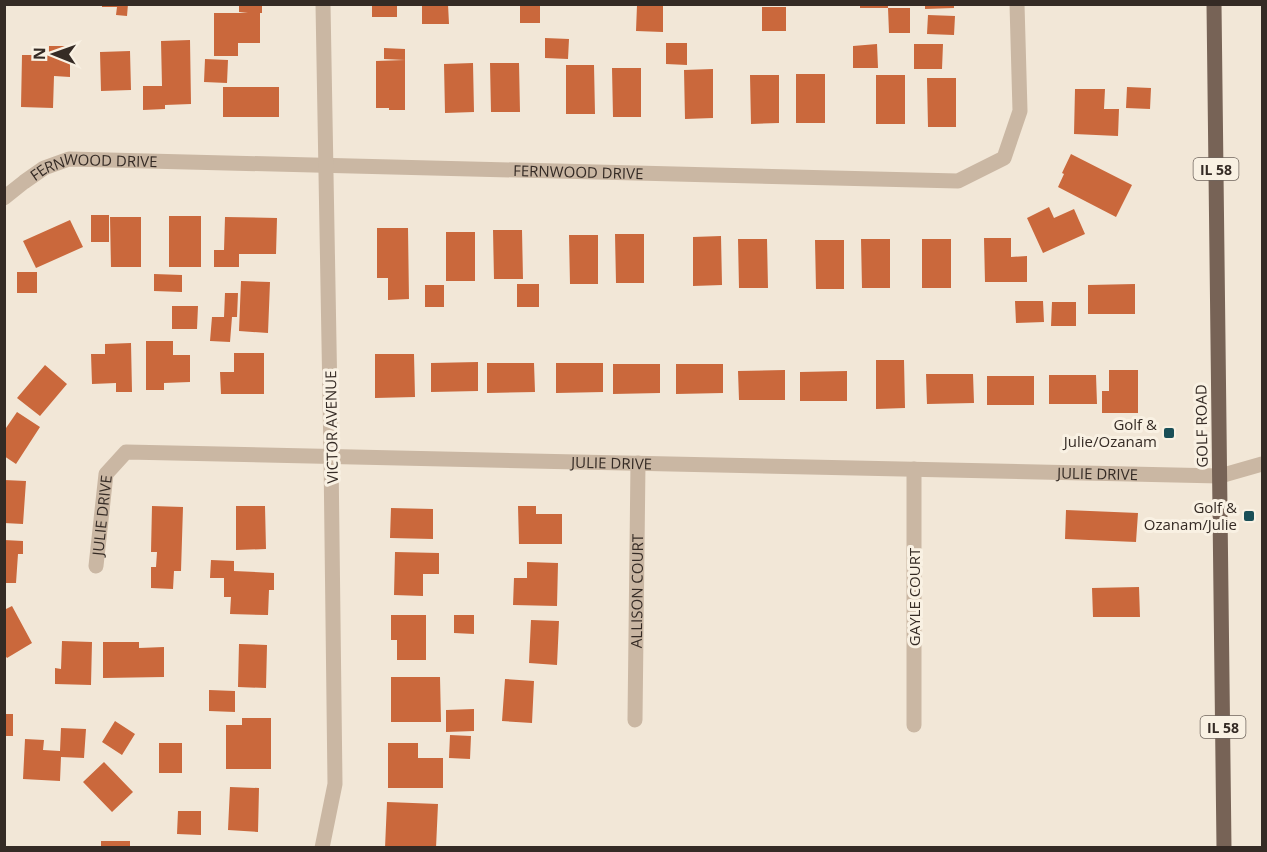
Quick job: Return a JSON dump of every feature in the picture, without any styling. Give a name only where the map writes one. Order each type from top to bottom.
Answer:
[{"type":"main road","name":"GOLF ROAD","points":[[1214,4],[1224,848]]},
{"type":"street","name":"VICTOR AVENUE","points":[[322,848],[335,784],[323,4]]},
{"type":"street","name":"FERNWOOD DRIVE","points":[[4,198],[45,168],[69,159],[958,181],[1004,158],[1020,111],[1017,4]]},
{"type":"street","name":"JULIE DRIVE","points":[[96,566],[106,474],[126,452],[1220,476],[1263,464]]},
{"type":"street","name":"ALLISON COURT","points":[[635,720],[638,463]]},
{"type":"street","name":"GAYLE COURT","points":[[914,469],[914,725]]},
{"type":"building","points":[[102,4],[128,4],[127,16],[116,15],[117,7],[102,7]]},
{"type":"building","points":[[239,4],[262,4],[260,43],[238,43],[238,56],[214,56],[214,13],[248,13],[239,12]]},
{"type":"building","points":[[372,4],[397,4],[397,17],[372,17]]},
{"type":"building","points":[[422,4],[448,4],[449,24],[422,24]]},
{"type":"building","points":[[520,4],[540,4],[540,23],[520,23]]},
{"type":"building","points":[[860,4],[888,4],[888,8],[860,8]]},
{"type":"building","points":[[925,4],[954,4],[954,8],[925,9]]},
{"type":"building","points":[[637,5],[663,6],[663,32],[636,31]]},
{"type":"building","points":[[762,7],[786,7],[786,31],[762,31]]},
{"type":"building","points":[[888,8],[910,8],[910,33],[889,33]]},
{"type":"building","points":[[928,15],[955,16],[954,35],[927,34]]},
{"type":"building","points":[[545,38],[569,39],[568,59],[545,58]]},
{"type":"building","points":[[190,40],[191,104],[165,105],[165,109],[143,110],[143,86],[162,86],[161,41]]},
{"type":"building","points":[[666,43],[687,43],[687,65],[666,64]]},
{"type":"building","points":[[877,44],[878,68],[853,68],[853,46]]},
{"type":"building","points":[[914,44],[943,44],[942,69],[914,69]]},
{"type":"building","points":[[49,46],[70,46],[70,77],[54,76],[53,108],[21,107],[22,55],[49,55]]},
{"type":"building","points":[[384,48],[405,49],[405,60],[384,59]]},
{"type":"building","points":[[130,51],[131,90],[101,91],[100,52]]},
{"type":"building","points":[[205,59],[228,60],[227,83],[204,82]]},
{"type":"building","points":[[405,60],[405,110],[376,108],[376,61]]},
{"type":"building","points":[[473,63],[474,112],[445,113],[444,64]]},
{"type":"building","points":[[490,63],[519,63],[520,112],[491,112]]},
{"type":"building","points":[[566,65],[594,65],[595,114],[566,114]]},
{"type":"building","points":[[612,68],[641,68],[641,117],[613,117]]},
{"type":"building","points":[[713,69],[713,118],[685,119],[684,70]]},
{"type":"building","points":[[796,74],[825,74],[825,123],[796,123]]},
{"type":"building","points":[[750,75],[779,75],[779,123],[751,124]]},
{"type":"building","points":[[876,75],[905,75],[905,124],[876,124]]},
{"type":"building","points":[[927,78],[956,78],[956,127],[928,127]]},
{"type":"building","points":[[223,87],[279,87],[279,117],[223,117]]},
{"type":"building","points":[[1127,87],[1151,88],[1150,109],[1126,108]]},
{"type":"building","points":[[1075,89],[1105,89],[1104,109],[1119,109],[1118,136],[1074,134]]},
{"type":"building","points":[[1071,154],[1132,185],[1116,217],[1058,187]]},
{"type":"building","points":[[1049,207],[1054,218],[1074,209],[1085,234],[1043,253],[1027,218]]},
{"type":"building","points":[[91,215],[109,215],[109,242],[91,242]]},
{"type":"building","points":[[169,216],[201,216],[201,267],[169,267]]},
{"type":"building","points":[[110,217],[141,217],[141,267],[111,267]]},
{"type":"building","points":[[225,217],[277,218],[276,254],[239,254],[239,267],[214,267],[214,250],[224,250]]},
{"type":"building","points":[[70,220],[83,247],[36,268],[23,241]]},
{"type":"building","points":[[377,228],[408,228],[409,299],[388,300],[388,278],[377,278]]},
{"type":"building","points":[[493,230],[522,230],[523,279],[494,279]]},
{"type":"building","points":[[446,232],[475,232],[475,281],[446,281]]},
{"type":"building","points":[[615,234],[644,234],[644,283],[616,283]]},
{"type":"building","points":[[569,235],[598,235],[598,284],[570,284]]},
{"type":"building","points":[[721,236],[722,285],[693,286],[693,237]]},
{"type":"building","points":[[984,238],[1011,238],[1011,257],[1027,256],[1027,282],[985,282]]},
{"type":"building","points":[[738,239],[767,239],[768,288],[739,288]]},
{"type":"building","points":[[861,239],[890,239],[890,288],[862,288]]},
{"type":"building","points":[[922,239],[951,239],[951,288],[922,288]]},
{"type":"building","points":[[815,240],[844,240],[844,289],[816,289]]},
{"type":"building","points":[[17,272],[37,272],[37,293],[17,293]]},
{"type":"building","points":[[154,274],[182,275],[182,292],[154,291]]},
{"type":"building","points":[[241,281],[270,282],[268,333],[239,331]]},
{"type":"building","points":[[517,284],[539,284],[539,307],[517,307]]},
{"type":"building","points":[[1135,284],[1135,314],[1088,314],[1088,285]]},
{"type":"building","points":[[425,285],[444,285],[444,307],[425,307]]},
{"type":"building","points":[[225,293],[238,293],[237,317],[232,317],[230,342],[210,341],[212,317],[224,317]]},
{"type":"building","points":[[1015,301],[1043,301],[1044,322],[1016,323]]},
{"type":"building","points":[[1052,302],[1076,302],[1076,326],[1051,326]]},
{"type":"building","points":[[172,306],[198,306],[197,329],[172,329]]},
{"type":"building","points":[[146,341],[173,341],[173,355],[190,355],[190,382],[164,383],[164,390],[146,390]]},
{"type":"building","points":[[131,343],[132,392],[116,392],[116,383],[92,384],[91,354],[105,354],[105,344]]},
{"type":"building","points":[[234,353],[264,353],[264,394],[221,394],[220,372],[234,372]]},
{"type":"building","points":[[375,354],[414,354],[415,397],[375,398]]},
{"type":"building","points":[[876,360],[904,360],[905,408],[876,409]]},
{"type":"building","points":[[478,362],[478,391],[431,392],[431,363]]},
{"type":"building","points":[[487,363],[534,363],[535,392],[487,393]]},
{"type":"building","points":[[556,363],[603,363],[603,392],[556,393]]},
{"type":"building","points":[[613,364],[660,364],[660,393],[613,394]]},
{"type":"building","points":[[676,364],[723,364],[723,393],[676,394]]},
{"type":"building","points":[[45,365],[67,384],[40,416],[17,398]]},
{"type":"building","points":[[785,370],[785,400],[739,400],[738,371]]},
{"type":"building","points":[[1109,370],[1138,370],[1138,413],[1102,413],[1102,391],[1109,391]]},
{"type":"building","points":[[847,371],[847,401],[800,401],[800,372]]},
{"type":"building","points":[[926,374],[973,374],[974,403],[927,404]]},
{"type":"building","points":[[1049,375],[1096,375],[1097,404],[1049,404]]},
{"type":"building","points":[[987,376],[1034,376],[1034,405],[987,405]]},
{"type":"building","points":[[17,412],[40,427],[16,464],[4,456],[4,427],[6,428]]},
{"type":"building","points":[[4,480],[26,481],[23,524],[4,523]]},
{"type":"building","points":[[152,506],[183,507],[181,571],[174,571],[173,589],[151,588],[151,567],[156,567],[157,552],[151,552]]},
{"type":"building","points":[[236,506],[265,506],[266,549],[236,550]]},
{"type":"building","points":[[518,506],[536,506],[536,514],[562,514],[562,544],[519,544]]},
{"type":"building","points":[[391,508],[433,509],[433,539],[390,538]]},
{"type":"building","points":[[1066,510],[1138,513],[1136,542],[1065,539]]},
{"type":"building","points":[[4,540],[23,541],[23,554],[18,554],[16,583],[4,583]]},
{"type":"building","points":[[395,552],[439,553],[439,574],[423,574],[423,596],[394,595]]},
{"type":"building","points":[[211,560],[234,561],[234,571],[274,573],[274,590],[269,590],[268,615],[230,614],[231,597],[224,597],[224,578],[210,578]]},
{"type":"building","points":[[527,562],[558,563],[557,606],[513,605],[514,578],[527,578]]},
{"type":"building","points":[[1139,587],[1140,617],[1093,617],[1092,588]]},
{"type":"building","points":[[12,606],[32,643],[7,658],[4,654],[4,610]]},
{"type":"building","points":[[391,615],[426,615],[426,660],[397,660],[397,640],[391,640]]},
{"type":"building","points":[[454,615],[474,615],[474,634],[454,633]]},
{"type":"building","points":[[531,620],[559,621],[557,665],[529,663]]},
{"type":"building","points":[[62,641],[92,642],[91,685],[55,684],[55,668],[61,669]]},
{"type":"building","points":[[103,642],[139,642],[139,648],[164,647],[164,677],[103,678]]},
{"type":"building","points":[[239,644],[267,645],[266,688],[238,687]]},
{"type":"building","points":[[391,677],[440,677],[441,722],[391,722]]},
{"type":"building","points":[[505,679],[534,681],[532,723],[502,721]]},
{"type":"building","points":[[209,690],[235,691],[235,712],[209,711]]},
{"type":"building","points":[[474,709],[474,731],[446,732],[446,710]]},
{"type":"building","points":[[5,714],[13,714],[13,736],[5,736]]},
{"type":"building","points":[[242,718],[271,718],[271,769],[226,769],[226,725],[242,725]]},
{"type":"building","points":[[115,721],[135,734],[122,755],[102,742]]},
{"type":"building","points":[[61,728],[86,729],[84,758],[61,757],[60,781],[23,779],[25,739],[44,740],[43,750],[60,751]]},
{"type":"building","points":[[450,735],[471,736],[470,759],[449,758]]},
{"type":"building","points":[[159,743],[182,743],[182,773],[159,773]]},
{"type":"building","points":[[388,743],[418,743],[418,758],[443,758],[443,788],[388,788]]},
{"type":"building","points":[[104,762],[133,792],[112,812],[83,782]]},
{"type":"building","points":[[230,787],[259,788],[258,832],[228,830]]},
{"type":"building","points":[[387,802],[438,804],[436,848],[385,848]]},
{"type":"building","points":[[178,811],[201,811],[201,835],[177,834]]},
{"type":"building","points":[[101,841],[130,841],[130,848],[101,848]]},
{"type":"place","name":"Golf & Julie/Ozanam","points":[[1169,433]]},
{"type":"place","name":"Golf & Ozanam/Julie","points":[[1249,516]]}]
